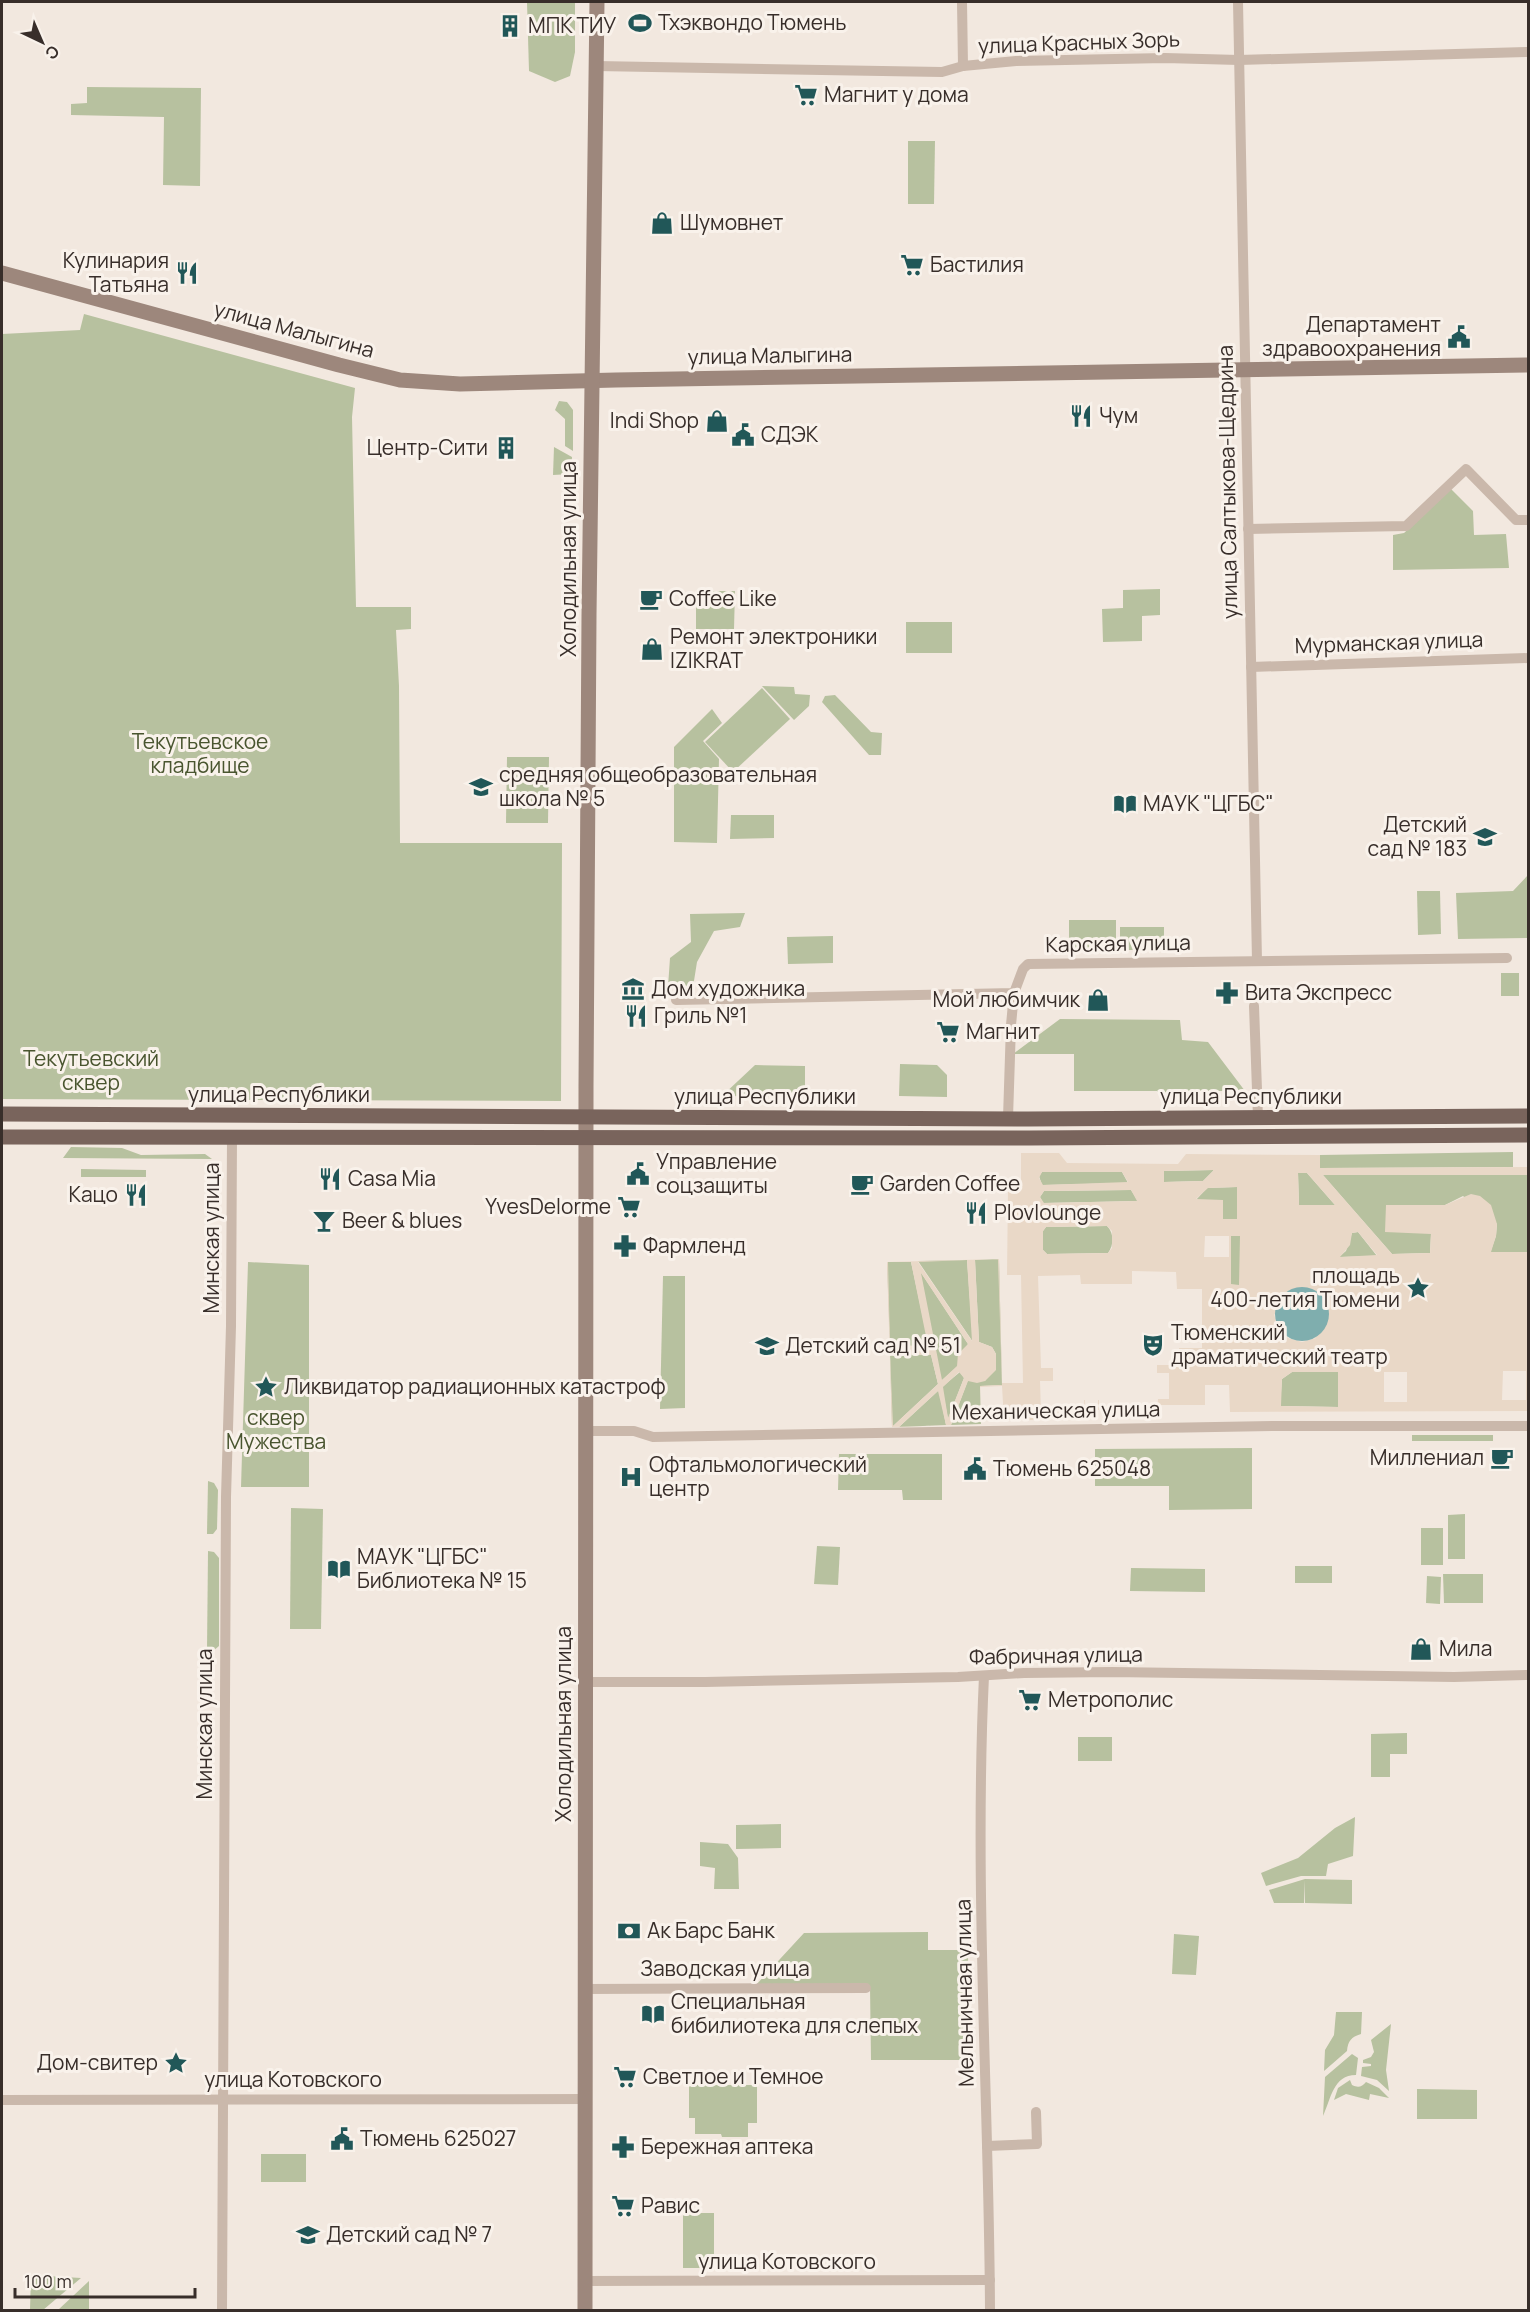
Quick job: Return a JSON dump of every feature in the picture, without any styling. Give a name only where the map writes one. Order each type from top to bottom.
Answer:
[{"type":"main road","name":"улица Республики","points":[[2,1114],[1008,1119],[1528,1116]]},
{"type":"main road","name":"улица Республики","points":[[2,1137],[1528,1136]]},
{"type":"street","name":"Холодильная улица","points":[[585,2310],[586,1117],[597,2]]},
{"type":"street","points":[[962,2],[963,66]]},
{"type":"street","name":"улица Салтыкова-Щедрина","points":[[1238,2],[1257,961]]},
{"type":"street","name":"улица Красных Зорь","points":[[596,66],[942,72],[963,66],[1016,61],[1165,58],[1239,60],[1528,52]]},
{"type":"street","name":"улица Малыгина","points":[[2,273],[400,380],[460,384],[1528,365]]},
{"type":"street","points":[[1248,529],[1406,526],[1466,469],[1516,520],[1528,520]]},
{"type":"street","name":"Мурманская улица","points":[[1251,667],[1528,658]]},
{"type":"street","name":"Карская улица","points":[[1014,993],[1023,969],[1028,964],[1507,958]]},
{"type":"street","points":[[676,1000],[1014,993],[1008,1119]]},
{"type":"street","points":[[1254,1006],[1258,1118]]},
{"type":"street","name":"Минская улица","points":[[222,2310],[226,1486],[231,1326],[232,1138]]},
{"type":"street","name":"Механическая улица","points":[[585,1431],[634,1431],[653,1437],[1272,1426],[1528,1426]]},
{"type":"street","name":"Фабричная улица","points":[[585,1682],[705,1682],[1112,1672],[1528,1676]]},
{"type":"street","name":"Мельничная улица","points":[[984,1676],[982,1905],[990,2310]]},
{"type":"street","name":"Заводская улица","points":[[585,1989],[866,1988]]},
{"type":"street","name":"улица Котовского","points":[[2,2100],[585,2099]]},
{"type":"street","points":[[987,2146],[1037,2144],[1036,2112]]},
{"type":"street","name":"улица Котовского","points":[[585,2281],[990,2280]]},
{"type":"green space","points":[[527,2],[575,2],[575,52],[570,76],[555,82],[529,71]]},
{"type":"green space","points":[[87,87],[201,88],[200,186],[163,185],[164,117],[71,115],[71,104],[87,103]]},
{"type":"green space","points":[[908,141],[935,141],[934,204],[908,204]]},
{"type":"green space","name":"Текутьевское кладбище","points":[[84,314],[355,388],[352,417],[356,607],[411,607],[411,629],[396,630],[399,686],[400,843],[562,843],[561,1101],[2,1099],[2,334],[80,330]]},
{"type":"green space","points":[[559,401],[567,402],[573,410],[573,451],[565,446],[565,419],[555,410]]},
{"type":"green space","points":[[554,447],[572,457],[571,474],[553,475]]},
{"type":"green space","points":[[1451,489],[1473,511],[1474,535],[1506,534],[1509,568],[1393,570],[1393,535],[1404,533]]},
{"type":"green space","points":[[1160,589],[1160,615],[1142,616],[1142,641],[1103,642],[1102,609],[1123,608],[1123,590]]},
{"type":"green space","points":[[696,591],[735,591],[734,629],[696,629]]},
{"type":"green space","points":[[906,622],[952,622],[952,653],[906,653]]},
{"type":"green space","points":[[762,686],[794,687],[795,694],[810,695],[809,706],[794,720]]},
{"type":"green space","points":[[762,688],[790,719],[733,772],[705,742]]},
{"type":"green space","points":[[835,695],[871,732],[882,733],[881,755],[869,755],[822,702],[825,696]]},
{"type":"green space","points":[[712,709],[722,723],[703,741],[719,759],[717,843],[674,842],[674,747]]},
{"type":"green space","points":[[507,757],[549,757],[548,823],[506,823]]},
{"type":"green space","points":[[731,815],[774,815],[774,838],[730,839]]},
{"type":"green space","points":[[1528,875],[1528,938],[1458,939],[1456,893],[1513,891]]},
{"type":"green space","points":[[1417,891],[1440,891],[1441,934],[1418,935]]},
{"type":"green space","points":[[745,913],[740,927],[714,931],[697,962],[693,987],[668,987],[670,958],[691,942],[690,914]]},
{"type":"green space","points":[[1069,920],[1116,920],[1116,951],[1069,951]]},
{"type":"green space","points":[[1120,927],[1164,927],[1164,950],[1120,950]]},
{"type":"green space","points":[[833,936],[833,963],[788,964],[787,937]]},
{"type":"green space","points":[[1501,973],[1519,973],[1519,996],[1501,996]]},
{"type":"green space","points":[[1060,1019],[1180,1020],[1182,1040],[1208,1042],[1245,1091],[1173,1091],[1173,1093],[1074,1091],[1074,1054],[1013,1054]]},
{"type":"green space","points":[[900,1064],[937,1065],[947,1075],[947,1097],[899,1096]]},
{"type":"green space","points":[[755,1065],[805,1066],[805,1097],[722,1096]]},
{"type":"green space","points":[[71,1147],[122,1148],[141,1155],[205,1154],[212,1159],[63,1158]]},
{"type":"green space","points":[[1513,1152],[1513,1167],[1320,1168],[1320,1155]]},
{"type":"green space","points":[[81,1169],[146,1170],[146,1177],[81,1177]]},
{"type":"green space","points":[[1214,1170],[1203,1181],[1164,1182],[1164,1171]]},
{"type":"green space","points":[[1042,1172],[1122,1172],[1128,1183],[1042,1185],[1039,1176]]},
{"type":"green space","points":[[1298,1173],[1307,1173],[1335,1205],[1299,1205]]},
{"type":"green space","points":[[1322,1174],[1528,1175],[1528,1252],[1490,1253],[1496,1236],[1497,1224],[1463,1196],[1445,1205],[1386,1205],[1431,1233],[1430,1253],[1392,1254]]},
{"type":"green space","points":[[1237,1187],[1237,1219],[1223,1219],[1196,1200],[1207,1188]]},
{"type":"green space","points":[[1131,1190],[1138,1201],[1043,1203],[1040,1197],[1044,1191]]},
{"type":"green space","points":[[1107,1226],[1112,1239],[1108,1253],[1047,1254],[1043,1250],[1043,1231],[1046,1227]]},
{"type":"green space","points":[[1358,1232],[1377,1256],[1339,1257],[1346,1251],[1352,1233]]},
{"type":"green space","points":[[1231,1236],[1240,1236],[1240,1285],[1231,1285]]},
{"type":"green space","points":[[999,1259],[1002,1385],[980,1386],[981,1424],[951,1425],[968,1380],[985,1381],[996,1354],[992,1347],[979,1342],[975,1260]]},
{"type":"green space","points":[[967,1260],[973,1342],[918,1261]]},
{"type":"green space","name":"сквер Мужества","points":[[248,1262],[309,1265],[309,1487],[241,1487]]},
{"type":"green space","points":[[887,1262],[911,1262],[929,1346],[890,1346]]},
{"type":"green space","points":[[920,1271],[968,1344],[958,1366],[941,1381]]},
{"type":"green space","points":[[663,1276],[685,1276],[685,1408],[660,1409]]},
{"type":"green space","points":[[890,1354],[931,1355],[938,1384],[892,1427]]},
{"type":"green space","points":[[960,1372],[964,1378],[948,1419],[942,1387]]},
{"type":"green space","points":[[1292,1372],[1338,1372],[1339,1407],[1280,1406],[1282,1379]]},
{"type":"green space","points":[[939,1390],[946,1425],[899,1427]]},
{"type":"green space","points":[[1412,1435],[1493,1435],[1493,1441],[1412,1441]]},
{"type":"green space","points":[[1252,1448],[1252,1509],[1169,1510],[1169,1486],[1095,1486],[1095,1449]]},
{"type":"green space","points":[[839,1454],[942,1454],[942,1500],[903,1500],[902,1490],[838,1490]]},
{"type":"green space","points":[[208,1481],[214,1483],[218,1490],[217,1529],[213,1534],[207,1534]]},
{"type":"green space","points":[[291,1508],[323,1509],[321,1629],[290,1629]]},
{"type":"green space","points":[[1465,1514],[1465,1559],[1448,1559],[1448,1515]]},
{"type":"green space","points":[[1421,1528],[1443,1528],[1443,1565],[1421,1565]]},
{"type":"green space","points":[[817,1546],[840,1547],[838,1585],[814,1584]]},
{"type":"green space","points":[[208,1551],[214,1552],[219,1558],[219,1646],[213,1651],[207,1651]]},
{"type":"green space","points":[[1295,1566],[1332,1566],[1332,1583],[1295,1583]]},
{"type":"green space","points":[[1131,1568],[1205,1569],[1205,1592],[1130,1591]]},
{"type":"green space","points":[[1443,1574],[1483,1574],[1483,1603],[1444,1603]]},
{"type":"green space","points":[[1427,1576],[1441,1577],[1440,1604],[1426,1603]]},
{"type":"green space","points":[[1407,1733],[1407,1754],[1390,1754],[1390,1777],[1371,1777],[1371,1734]]},
{"type":"green space","points":[[1078,1737],[1112,1737],[1112,1761],[1078,1761]]},
{"type":"green space","points":[[1355,1817],[1353,1856],[1328,1864],[1326,1876],[1301,1876],[1266,1886],[1261,1873],[1298,1858],[1335,1828]]},
{"type":"green space","points":[[781,1824],[781,1848],[736,1849],[736,1825]]},
{"type":"green space","points":[[700,1842],[728,1844],[738,1858],[739,1889],[714,1889],[715,1868],[700,1866]]},
{"type":"green space","points":[[1305,1879],[1352,1880],[1352,1904],[1305,1903],[1305,1880],[1304,1903],[1274,1903],[1269,1890]]},
{"type":"green space","points":[[928,1932],[928,1950],[968,1950],[969,2060],[871,2060],[870,1986],[756,1985],[804,1933]]},
{"type":"green space","points":[[1174,1934],[1199,1936],[1196,1975],[1172,1974]]},
{"type":"green space","points":[[1336,2012],[1362,2012],[1361,2034],[1352,2038],[1347,2051],[1324,2071],[1325,2050],[1334,2035]]},
{"type":"green space","points":[[1391,2024],[1386,2070],[1389,2091],[1377,2080],[1361,2076],[1362,2067],[1371,2066],[1371,2064],[1363,2063],[1363,2060],[1371,2057],[1374,2052],[1371,2040]]},
{"type":"green space","points":[[1352,2054],[1358,2058],[1356,2075],[1348,2076],[1338,2083],[1323,2116],[1325,2077]]},
{"type":"green space","points":[[1350,2080],[1352,2085],[1361,2086],[1366,2082],[1379,2088],[1389,2098],[1370,2094],[1369,2100],[1346,2094],[1334,2100],[1338,2088]]},
{"type":"green space","points":[[689,2085],[757,2085],[757,2123],[748,2123],[748,2137],[695,2134],[695,2118],[689,2118]]},
{"type":"green space","points":[[1417,2089],[1477,2090],[1477,2119],[1417,2119]]},
{"type":"green space","points":[[261,2154],[306,2154],[306,2182],[261,2182]]},
{"type":"green space","points":[[683,2213],[714,2213],[714,2268],[683,2268]]},
{"type":"green space","points":[[31,2275],[81,2278],[43,2310],[30,2310]]},
{"type":"green space","points":[[89,2281],[89,2310],[58,2310]]},
{"type":"shaded area","name":"площадь 400-летия Тюмени","points":[[1021,1153],[1059,1153],[1067,1163],[1178,1164],[1186,1154],[1320,1155],[1320,1168],[1528,1167],[1528,1175],[1323,1175],[1392,1254],[1430,1253],[1431,1234],[1385,1232],[1386,1205],[1445,1205],[1471,1194],[1480,1196],[1491,1205],[1497,1224],[1491,1252],[1528,1252],[1528,1411],[1230,1412],[1229,1385],[1205,1385],[1205,1405],[1158,1405],[1157,1414],[1158,1399],[1169,1399],[1169,1373],[1157,1373],[1157,1365],[1179,1365],[1179,1348],[1202,1348],[1202,1289],[1177,1289],[1176,1272],[1132,1271],[1132,1284],[1081,1284],[1080,1275],[1038,1276],[1041,1368],[1053,1368],[1053,1381],[1040,1381],[1041,1420],[1004,1420],[1002,1386],[980,1386],[1002,1385],[998,1259],[1002,1383],[1023,1383],[1021,1275],[1007,1275],[1008,1189],[1021,1179]],"holes":[[[1164,1171],[1213,1171],[1203,1181],[1164,1182]],[[1042,1172],[1122,1172],[1128,1182],[1043,1185],[1039,1178]],[[1298,1173],[1307,1173],[1335,1205],[1299,1205]],[[1237,1187],[1237,1219],[1223,1219],[1223,1200],[1196,1199],[1208,1188]],[[1131,1190],[1137,1201],[1044,1203],[1040,1197],[1044,1191]],[[1107,1226],[1112,1231],[1112,1248],[1108,1253],[1047,1254],[1043,1250],[1043,1231],[1046,1227]],[[1358,1232],[1377,1255],[1340,1257],[1350,1245],[1352,1233]],[[1205,1236],[1229,1236],[1229,1257],[1204,1257]],[[1231,1236],[1240,1236],[1239,1285],[1231,1284]],[[1274,1314],[1316,1338],[1302,1342],[1288,1338],[1278,1328]],[[1503,1371],[1526,1371],[1526,1400],[1502,1400]],[[1292,1372],[1338,1372],[1338,1407],[1281,1406],[1282,1379]],[[1384,1372],[1407,1372],[1407,1402],[1384,1402]]]},
{"type":"shaded area","points":[[996,1259],[975,1260],[979,1342],[992,1347],[996,1354],[996,1370],[985,1381],[977,1383],[968,1381],[951,1425],[981,1424],[928,1426],[946,1425],[938,1391],[900,1427],[892,1427],[887,1262]],"holes":[[[967,1260],[972,1341],[918,1262]],[[888,1262],[911,1262],[928,1346],[890,1345]],[[921,1273],[968,1344],[958,1354],[957,1366],[942,1380]],[[890,1354],[931,1355],[938,1384],[893,1426]],[[959,1372],[964,1378],[948,1418],[943,1387]]]},
{"type":"shaded area","points":[[1085,1400],[1084,1413],[1041,1413],[1084,1412]]},
{"type":"water","points":[[1302,1287],[1312,1289],[1321,1295],[1327,1304],[1329,1314],[1327,1324],[1321,1333],[1312,1339],[1302,1341],[1292,1339],[1283,1333],[1277,1324],[1275,1314],[1277,1304],[1283,1295],[1292,1289]]},
{"type":"place","name":"Тхэквондо Тюмень","points":[[640,23]]},
{"type":"place","name":"МПК ТИУ","points":[[510,26]]},
{"type":"place","name":"Магнит у дома","points":[[806,95]]},
{"type":"place","name":"Шумовнет","points":[[662,223]]},
{"type":"place","name":"Бастилия","points":[[912,265]]},
{"type":"place","name":"Кулинария Татьяна","points":[[187,273]]},
{"type":"place","name":"Департамент здравоохранения","points":[[1459,337]]},
{"type":"place","name":"Чум","points":[[1081,416]]},
{"type":"place","name":"Indi Shop","points":[[717,421]]},
{"type":"place","name":"СДЭК","points":[[743,435]]},
{"type":"place","name":"Центр-Сити","points":[[506,448]]},
{"type":"place","name":"Coffee Like","points":[[651,599]]},
{"type":"place","name":"Ремонт электроники IZIKRAT","points":[[652,649]]},
{"type":"place","name":"средняя общеобразовательная школа № 5","points":[[481,787]]},
{"type":"place","name":"МАУК \"ЦГБС\"","points":[[1125,804]]},
{"type":"place","name":"Детский сад № 183","points":[[1485,837]]},
{"type":"place","name":"Дом художника","points":[[633,989]]},
{"type":"place","name":"Вита Экспресс","points":[[1227,993]]},
{"type":"place","name":"Мой любимчик","points":[[1098,1000]]},
{"type":"place","name":"Гриль №1","points":[[636,1016]]},
{"type":"place","name":"Магнит","points":[[948,1032]]},
{"type":"place","name":"Управление соцзащиты","points":[[638,1174]]},
{"type":"place","name":"Casa Mia","points":[[330,1179]]},
{"type":"place","name":"Garden Coffee","points":[[862,1184]]},
{"type":"place","name":"Кацо","points":[[136,1195]]},
{"type":"place","name":"YvesDelorme","points":[[629,1207]]},
{"type":"place","name":"Plovlounge","points":[[976,1213]]},
{"type":"place","name":"Beer & blues","points":[[324,1221]]},
{"type":"place","name":"Фармленд","points":[[625,1246]]},
{"type":"place","name":"площадь 400-летия Тюмени","points":[[1418,1288]]},
{"type":"place","name":"Тюменский драматический театр","points":[[1153,1345]]},
{"type":"place","name":"Детский сад № 51","points":[[767,1346]]},
{"type":"place","name":"Ликвидатор радиационных катастроф","points":[[266,1387]]},
{"type":"place","name":"Миллениал","points":[[1502,1458]]},
{"type":"place","name":"Тюмень 625048","points":[[975,1469]]},
{"type":"place","name":"Офтальмологический центр","points":[[631,1477]]},
{"type":"place","name":"МАУК \"ЦГБС\" Библиотека № 15","points":[[339,1569]]},
{"type":"place","name":"Мила","points":[[1421,1649]]},
{"type":"place","name":"Метрополис","points":[[1030,1700]]},
{"type":"place","name":"Ак Барс Банк","points":[[629,1931]]},
{"type":"place","name":"Специальная бибилиотека для слепых","points":[[653,2014]]},
{"type":"place","name":"Дом-свитер","points":[[176,2063]]},
{"type":"place","name":"Светлое и Темное","points":[[625,2077]]},
{"type":"place","name":"Тюмень 625027","points":[[342,2139]]},
{"type":"place","name":"Бережная аптека","points":[[623,2147]]},
{"type":"place","name":"Равис","points":[[623,2206]]},
{"type":"place","name":"Детский сад № 7","points":[[308,2235]]},
{"type":"park label","name":"Текутьевский сквер","points":[[91,1071]]}]
